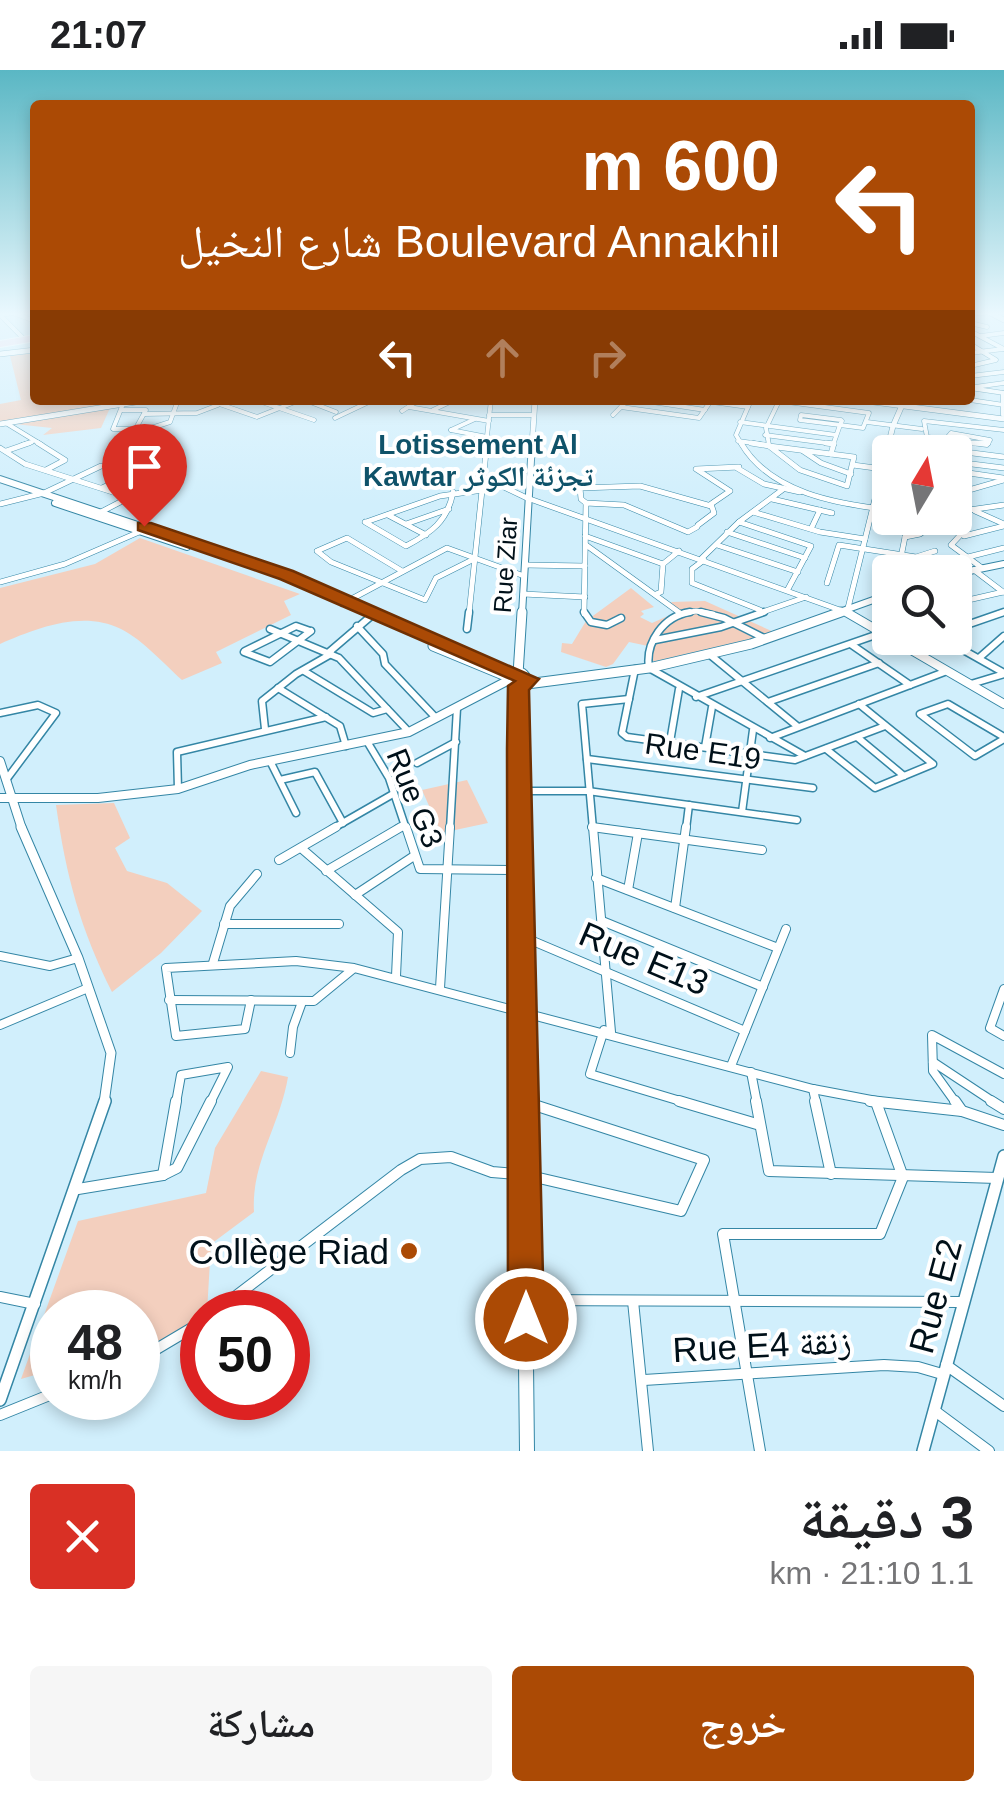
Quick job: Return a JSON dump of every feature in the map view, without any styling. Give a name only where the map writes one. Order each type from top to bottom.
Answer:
[{"type":"main road","name":"Rue Ziar","points":[[527,1451],[517,679],[535,405]]},
{"type":"main road","points":[[919,405],[1004,416]]},
{"type":"main road","points":[[0,482],[44,494],[345,602],[517,679]]},
{"type":"main road","points":[[0,482],[97,514]]},
{"type":"main road","points":[[972,570],[1004,564]]},
{"type":"main road","points":[[345,602],[517,679],[552,679],[649,668],[709,654],[766,640],[872,601]]},
{"type":"street","points":[[975,377],[991,385]]},
{"type":"street","points":[[975,387],[1004,383]]},
{"type":"street","points":[[975,389],[1003,393],[1004,416]]},
{"type":"street","points":[[975,401],[1004,405]]},
{"type":"street","points":[[3,424],[130,405]]},
{"type":"street","points":[[123,407],[113,429],[157,428],[176,414],[177,405]]},
{"type":"street","points":[[144,414],[199,413],[220,405],[257,417],[289,405]]},
{"type":"street","points":[[235,410],[246,405]]},
{"type":"street","points":[[271,405],[314,420]]},
{"type":"street","points":[[315,405],[336,415],[360,405]]},
{"type":"street","points":[[402,411],[412,405]]},
{"type":"street","points":[[432,411],[444,405]]},
{"type":"street","points":[[468,629],[490,405]]},
{"type":"street","points":[[672,405],[705,410]]},
{"type":"street","points":[[613,416],[621,407],[696,418],[708,405]]},
{"type":"street","points":[[749,405],[736,428],[738,441],[760,467],[811,493]]},
{"type":"street","points":[[738,441],[768,446],[852,457],[846,487],[789,464],[768,446],[766,425],[774,405]]},
{"type":"street","points":[[806,405],[867,413],[868,422],[863,428],[840,426],[798,418],[802,414],[842,420],[840,426],[836,435],[831,454]]},
{"type":"street","points":[[892,435],[902,405]]},
{"type":"street","points":[[123,407],[146,410],[135,429]]},
{"type":"street","points":[[409,407],[476,419],[534,415]]},
{"type":"street","points":[[476,419],[450,431],[487,437]]},
{"type":"street","points":[[922,435],[926,421],[1004,430]]},
{"type":"street","points":[[740,422],[836,435]]},
{"type":"street","points":[[868,422],[922,430]]},
{"type":"street","points":[[3,424],[65,460],[45,471]]},
{"type":"street","points":[[765,435],[834,444]]},
{"type":"street","points":[[972,437],[990,440],[988,444],[972,442]]},
{"type":"street","points":[[2,450],[33,442]]},
{"type":"street","points":[[2,450],[45,471],[146,503]]},
{"type":"street","points":[[802,450],[821,463],[850,474]]},
{"type":"street","points":[[972,453],[1004,458]]},
{"type":"street","points":[[853,464],[872,467]]},
{"type":"street","points":[[972,464],[1004,468]]},
{"type":"street","points":[[0,504],[44,494],[101,466]]},
{"type":"street","points":[[711,506],[730,491],[696,469],[760,467]]},
{"type":"street","points":[[738,468],[782,490],[872,508]]},
{"type":"street","points":[[972,474],[1004,479]]},
{"type":"street","points":[[102,488],[122,478]]},
{"type":"street","points":[[485,478],[530,499],[788,590],[872,625]]},
{"type":"street","points":[[972,489],[1004,479]]},
{"type":"street","points":[[620,618],[607,625],[592,622],[584,615],[586,503],[580,488],[634,486],[711,506]]},
{"type":"street","points":[[453,492],[440,527],[404,546],[364,522],[453,492],[484,490]]},
{"type":"street","points":[[762,610],[692,583],[692,569],[727,532],[782,490]]},
{"type":"street","points":[[440,496],[451,505]]},
{"type":"street","points":[[97,514],[129,497]]},
{"type":"street","points":[[771,499],[832,513]]},
{"type":"street","points":[[586,503],[594,501],[631,509],[688,532],[714,513],[711,506]]},
{"type":"street","points":[[406,524],[451,505]]},
{"type":"street","points":[[974,510],[1004,505]]},
{"type":"street","points":[[811,529],[820,510]]},
{"type":"street","points":[[974,510],[1004,525]]},
{"type":"street","points":[[846,612],[872,511]]},
{"type":"street","points":[[753,512],[864,539]]},
{"type":"street","points":[[387,514],[426,536]]},
{"type":"street","points":[[739,522],[807,543],[811,548],[788,590]]},
{"type":"street","points":[[965,555],[951,544],[964,536],[1004,525]]},
{"type":"street","points":[[0,582],[65,564],[144,530]]},
{"type":"street","points":[[727,532],[805,558]]},
{"type":"street","points":[[826,583],[839,545],[901,555],[906,535]]},
{"type":"street","points":[[585,536],[662,564]]},
{"type":"street","points":[[402,571],[346,537],[317,551],[331,562],[426,600],[436,578],[474,557]]},
{"type":"street","points":[[585,544],[680,613]]},
{"type":"street","points":[[717,545],[798,572]]},
{"type":"street","points":[[345,602],[447,548],[524,576]]},
{"type":"street","points":[[972,556],[1004,548]]},
{"type":"street","points":[[923,555],[936,551]]},
{"type":"street","points":[[662,564],[679,552]]},
{"type":"street","points":[[972,562],[1004,592]]},
{"type":"street","points":[[525,564],[584,566]]},
{"type":"street","points":[[656,594],[660,592],[662,564]]},
{"type":"street","points":[[972,599],[1004,592]]},
{"type":"street","points":[[523,594],[585,598]]},
{"type":"street","points":[[653,641],[734,623],[807,597]]},
{"type":"street","points":[[766,640],[710,612],[680,613],[664,625],[646,659],[649,668],[680,688],[805,756]]},
{"type":"street","points":[[972,623],[1004,612]]},
{"type":"street","points":[[265,729],[260,702],[330,653],[370,616]]},
{"type":"street","points":[[296,626],[310,631],[270,662],[244,652],[279,634],[296,626]]},
{"type":"street","points":[[357,626],[382,654],[385,664],[436,718]]},
{"type":"street","points":[[270,629],[330,653],[351,668],[408,732]]},
{"type":"street","points":[[979,658],[1004,636]]},
{"type":"street","points":[[695,697],[872,637]]},
{"type":"street","points":[[851,644],[910,685]]},
{"type":"street","points":[[709,654],[797,726]]},
{"type":"street","points":[[972,654],[1004,673]]},
{"type":"street","points":[[924,655],[1004,704]]},
{"type":"street","points":[[768,702],[879,663]]},
{"type":"street","points":[[302,670],[373,713],[387,709]]},
{"type":"street","points":[[635,670],[624,735],[795,760],[884,726]]},
{"type":"street","points":[[769,738],[948,670]]},
{"type":"street","points":[[971,684],[1004,673]]},
{"type":"street","points":[[6,797],[98,798],[178,789],[270,761],[408,732],[517,679]]},
{"type":"street","points":[[278,688],[341,728],[346,747]]},
{"type":"street","points":[[670,742],[680,688]]},
{"type":"street","points":[[629,699],[584,702],[588,792],[606,970],[607,1031],[590,1074],[760,1125]]},
{"type":"street","points":[[826,749],[872,787],[934,761],[858,704]]},
{"type":"street","points":[[948,704],[1004,738],[975,756],[920,714],[948,704]]},
{"type":"street","points":[[0,713],[38,705],[56,713],[6,781]]},
{"type":"street","points":[[705,747],[712,707]]},
{"type":"street","points":[[440,988],[456,708]]},
{"type":"street","points":[[178,789],[178,752],[326,717]]},
{"type":"street","points":[[742,812],[754,730]]},
{"type":"street","points":[[858,738],[904,776]]},
{"type":"street","name":"Rue G3","points":[[368,742],[389,778],[422,870],[444,871]]},
{"type":"street","points":[[417,762],[457,742]]},
{"type":"street","name":"Rue E19","points":[[587,758],[813,788]]},
{"type":"street","points":[[0,761],[6,797],[78,958],[107,1034],[110,1077],[104,1112],[41,1290]]},
{"type":"street","points":[[270,761],[296,814]]},
{"type":"street","points":[[280,780],[315,772],[343,823]]},
{"type":"street","points":[[519,791],[588,792],[797,820]]},
{"type":"street","points":[[278,860],[393,794]]},
{"type":"street","points":[[675,908],[688,805]]},
{"type":"street","points":[[326,871],[404,825]]},
{"type":"street","points":[[592,827],[762,850]]},
{"type":"street","points":[[628,890],[638,833]]},
{"type":"street","points":[[300,848],[398,932],[396,976]]},
{"type":"street","points":[[355,895],[414,856]]},
{"type":"street","points":[[444,871],[520,870]]},
{"type":"street","points":[[213,963],[235,897],[257,874]]},
{"type":"street","points":[[596,878],[778,948]]},
{"type":"street","points":[[602,921],[763,988]]},
{"type":"street","points":[[224,924],[339,924]]},
{"type":"street","points":[[731,1066],[786,929]]},
{"type":"street","name":"Rue E13","points":[[521,936],[745,1031]]},
{"type":"street","points":[[0,956],[50,966],[78,958]]},
{"type":"street","points":[[252,1000],[244,1029],[177,1036],[167,967],[296,961],[354,968],[607,1031],[813,1088],[876,1102],[962,1111],[1004,1125]]},
{"type":"street","points":[[170,1000],[319,1000],[354,968]]},
{"type":"street","points":[[0,1025],[88,988]]},
{"type":"street","points":[[1004,988],[990,1027],[1004,1036]]},
{"type":"street","points":[[290,1053],[302,1002]]},
{"type":"street","points":[[962,1111],[935,1073],[934,1034],[1004,1074]]},
{"type":"street","points":[[932,1061],[1004,1109]]},
{"type":"street","points":[[78,1189],[163,1174],[179,1166],[228,1067],[181,1075],[163,1174]]},
{"type":"street","points":[[751,1072],[768,1170],[997,1178]]},
{"type":"street","points":[[813,1088],[832,1174]]},
{"type":"street","points":[[245,1290],[418,1158],[445,1155],[505,1176],[526,1176],[680,1212],[704,1161],[524,1101]]},
{"type":"street","points":[[760,1451],[724,1232],[879,1234],[903,1176],[876,1102]]},
{"type":"street","name":"Rue E2","points":[[923,1451],[1004,1156]]},
{"type":"street","points":[[0,1297],[30,1303]]},
{"type":"street","points":[[526,1300],[961,1302]]},
{"type":"street","points":[[633,1302],[644,1380],[648,1451]]},
{"type":"street","points":[[0,1400],[30,1320]]},
{"type":"street","name":"Rue E4 زنقة","points":[[644,1380],[903,1365],[944,1369]]},
{"type":"street","points":[[944,1369],[1004,1406]]},
{"type":"street","points":[[0,1415],[30,1403]]},
{"type":"street","points":[[934,1410],[989,1451]]},
{"type":"shaded area","points":[[15,376],[30,376],[30,405],[106,405],[0,423],[0,404],[21,400]]},
{"type":"shaded area","points":[[110,408],[101,428],[43,435],[52,428],[15,424]]},
{"type":"shaded area","points":[[140,538],[300,594],[284,601],[291,615],[216,652],[222,663],[182,680],[137,639],[121,629],[91,621],[60,623],[0,644],[0,588],[95,564]]},
{"type":"shaded area","points":[[631,588],[654,607],[641,611],[644,614],[640,617],[652,623],[677,612],[671,602],[705,601],[776,633],[656,661],[648,661],[648,646],[629,642],[613,664],[606,667],[561,652],[562,643],[572,644],[586,621]]},
{"type":"shaded area","points":[[467,780],[488,823],[441,833],[422,790]]},
{"type":"shaded area","points":[[114,803],[130,838],[115,848],[127,871],[167,883],[202,911],[161,953],[112,992],[76,901],[56,805]]},
{"type":"shaded area","points":[[261,1071],[288,1077],[261,1160],[254,1212],[211,1244],[208,1290],[180,1290],[180,1336],[160,1346],[160,1290],[53,1290],[78,1221],[206,1193],[215,1148]]},
{"type":"shaded area","points":[[30,1354],[30,1376],[21,1379]]},
{"type":"place","name":"Collège Riad","points":[[409,1251]]},
{"type":"district","name":"Lotissement Al Kawtar تجزئة الكوثر","points":[[478,460]]},
{"type":"route","points":[[144,526],[286,575],[472,657],[525,675],[529,681],[519,686],[518,749],[526,1319]]}]
